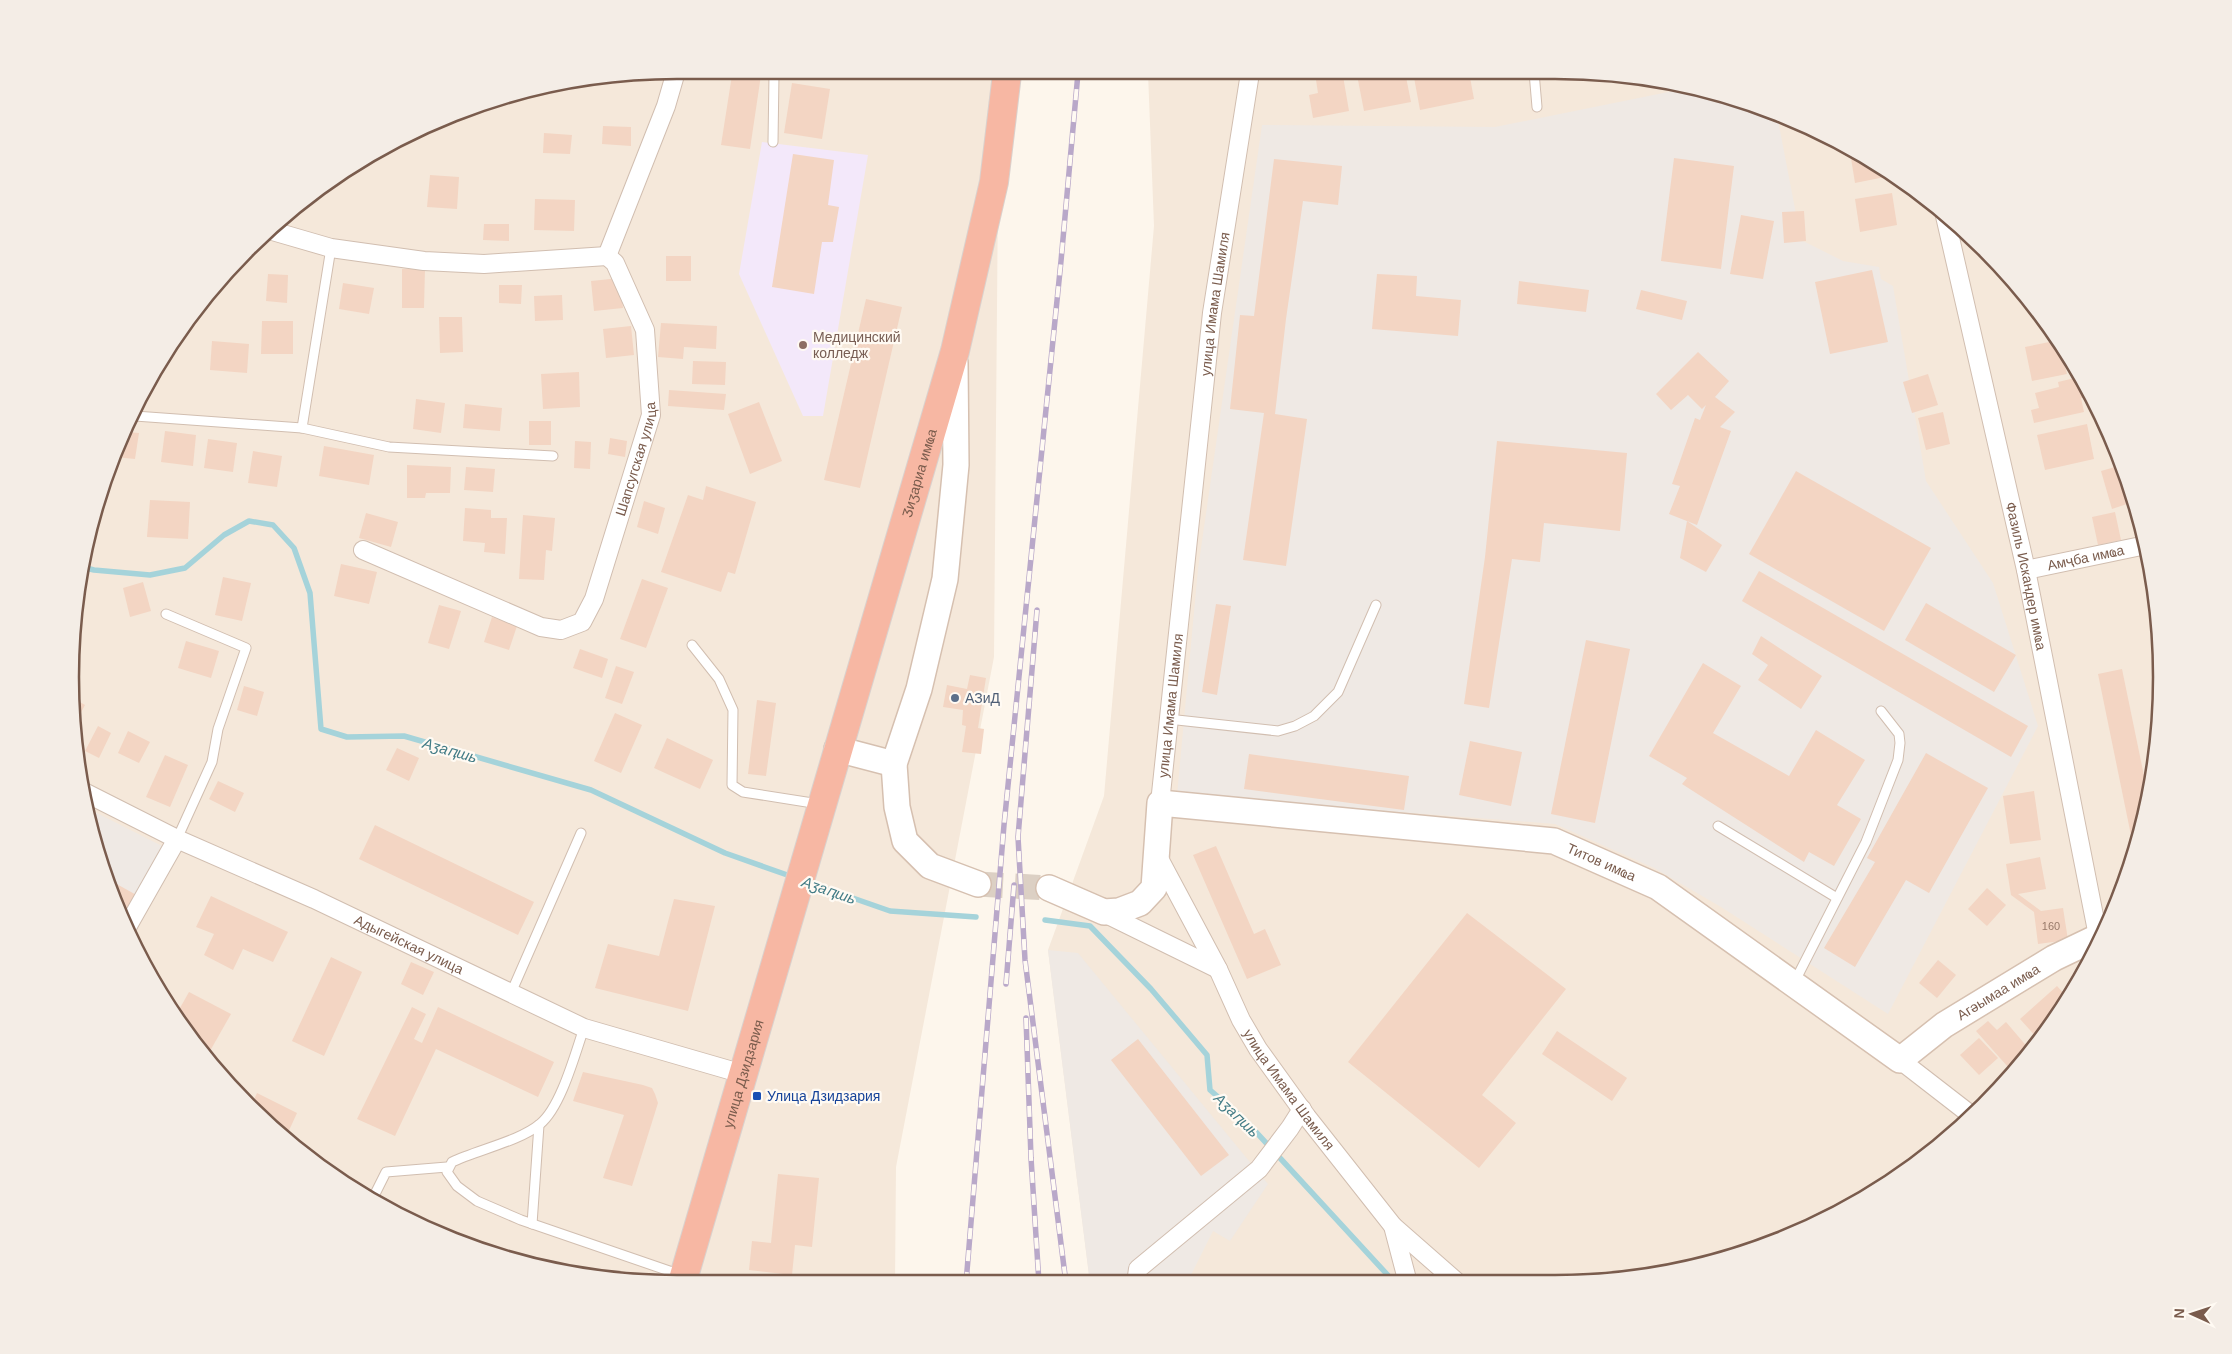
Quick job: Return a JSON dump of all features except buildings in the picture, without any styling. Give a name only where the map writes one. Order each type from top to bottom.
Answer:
[{"type":"highway","name":"Ӡиӡариа имҩа","points":[[800,879],[955,351],[994,182],[1007,79]]},
{"type":"highway","name":"улица Дзидзария","points":[[684,1275],[800,879]]},
{"type":"street","points":[[277,232],[331,248],[424,262],[484,264],[607,256],[666,106],[674,79]]},
{"type":"street","name":"улица Имама Шамиля","points":[[1249,79],[1212,313],[1168,719],[1156,853],[1218,969],[1241,1020],[1258,1050],[1393,1226],[1406,1275]]},
{"type":"street","name":"Фазиль Искандер имҩа","points":[[1947,225],[2026,570],[2097,930]]},
{"type":"street","name":"Шапсугская улица","points":[[363,550],[541,627],[562,630],[582,622],[594,599],[651,415],[645,330],[615,263],[607,256]]},
{"type":"street","points":[[955,351],[956,465],[945,580],[918,689],[894,764],[897,807],[905,841],[930,866],[978,884]]},
{"type":"street","name":"Амҷба имҩа","points":[[2026,570],[2139,546]]},
{"type":"street","points":[[837,749],[894,764]]},
{"type":"street","name":"Адыгейская улица","points":[[90,795],[177,839],[314,899],[584,1028],[743,1074]]},
{"type":"street","name":"Титов имҩа","points":[[1160,803],[1554,841],[1658,887],[1900,1060],[1966,1111]]},
{"type":"street","points":[[131,921],[177,839]]},
{"type":"street","points":[[1104,912],[1119,911],[1140,903],[1154,888],[1156,853]]},
{"type":"street","points":[[1049,888],[1104,912],[1218,969]]},
{"type":"street","name":"Агәымаа имҩа","points":[[1900,1060],[1944,1025],[2054,958],[2092,941]]},
{"type":"street","points":[[1137,1275],[1138,1269],[1259,1169],[1302,1109]]},
{"type":"street","points":[[1393,1226],[1449,1275]]},
{"type":"lane","points":[[774,79],[774,142]]},
{"type":"lane","points":[[1535,79],[1537,107]]},
{"type":"lane","points":[[302,428],[331,248]]},
{"type":"lane","points":[[138,416],[302,428],[389,447],[553,456]]},
{"type":"lane","points":[[1168,719],[1278,731],[1308,720],[1338,692],[1376,605]]},
{"type":"lane","points":[[166,614],[246,648],[218,729],[212,762],[177,839]]},
{"type":"lane","points":[[692,645],[719,679],[733,710],[732,785],[743,792],[821,804]]},
{"type":"lane","points":[[1793,984],[1866,842],[1898,760],[1899,734],[1881,711]]},
{"type":"lane","points":[[1718,826],[1837,898]]},
{"type":"lane","points":[[511,993],[581,833]]},
{"type":"lane","points":[[584,1028],[551,1113],[539,1126],[521,1135],[452,1162],[448,1167],[449,1176],[456,1186],[477,1201],[532,1224],[672,1275]]},
{"type":"lane","points":[[532,1224],[539,1126]]},
{"type":"lane","points":[[375,1193],[386,1172],[448,1167]]},
{"type":"shaded area","points":[[677,79],[999,79],[994,657],[896,1167],[895,1275],[638,1274],[560,1264],[485,1244],[412,1214],[378,1195],[313,1152],[283,1127],[254,1100],[202,1041],[159,976],[140,942],[110,869],[99,832],[90,794],[80,716],[80,638],[84,599],[90,560],[110,485],[140,412],[159,378],[202,313],[227,283],[254,254],[313,202],[378,159],[412,140],[485,110],[560,90],[599,84]]},
{"type":"shaded area","points":[[1148,79],[1594,80],[1672,90],[1710,99],[1747,110],[1820,140],[1854,159],[1919,202],[1978,254],[2005,283],[2030,313],[2073,378],[2092,412],[2122,485],[2142,560],[2148,599],[2152,638],[2152,716],[2142,794],[2133,832],[2122,869],[2092,942],[2073,976],[2030,1041],[1978,1100],[1949,1127],[1919,1152],[1887,1174],[1820,1214],[1747,1244],[1672,1264],[1594,1274],[1555,1275],[1089,1275],[1048,950],[1104,796],[1154,226]]},
{"type":"shaded area","points":[[1675,91],[1747,110],[1778,122],[1801,240],[1843,261],[1879,267],[1881,279],[1893,286],[1926,481],[1993,583],[2038,726],[1888,1014],[1721,907],[1654,868],[1555,824],[1177,795],[1198,569],[1262,125],[1495,127]]},
{"type":"shaded area","name":"Медицинский колледж","points":[[762,142],[868,155],[823,416],[803,416],[739,274]]},
{"type":"shaded area","points":[[94,812],[166,848],[128,915],[110,869]]},
{"type":"shaded area","points":[[1048,950],[1078,953],[1268,1184],[1230,1241],[1213,1231],[1191,1275],[1089,1275]]},
{"type":"waterway","name":"Аӡаԥшь","points":[[89,569],[150,575],[185,568],[224,535],[249,521],[273,525],[294,548],[310,593],[321,729],[347,737],[404,736],[591,790],[725,853],[793,877]]},
{"type":"waterway","name":"Аӡаԥшь","points":[[807,882],[890,911],[976,917]]},
{"type":"waterway","name":"Аӡаԥшь","points":[[1045,920],[1090,926],[1151,989],[1207,1055],[1210,1090],[1245,1120],[1388,1275]]},
{"type":"tunnel","points":[[978,884],[1049,888]]},
{"type":"railway","points":[[967,1275],[1004,825],[1077,79]]},
{"type":"railway","points":[[1037,610],[1018,837],[1025,960],[1065,1275]]},
{"type":"railway","points":[[1006,984],[1014,885]]},
{"type":"railway","points":[[1026,1018],[1031,1158],[1038,1275]]},
{"type":"place","name":"Медицинский колледж","points":[[803,345]]},
{"type":"place","name":"АЗиД","points":[[955,698]]},
{"type":"place","name":"Улица Дзидзария","points":[[757,1096]]}]
